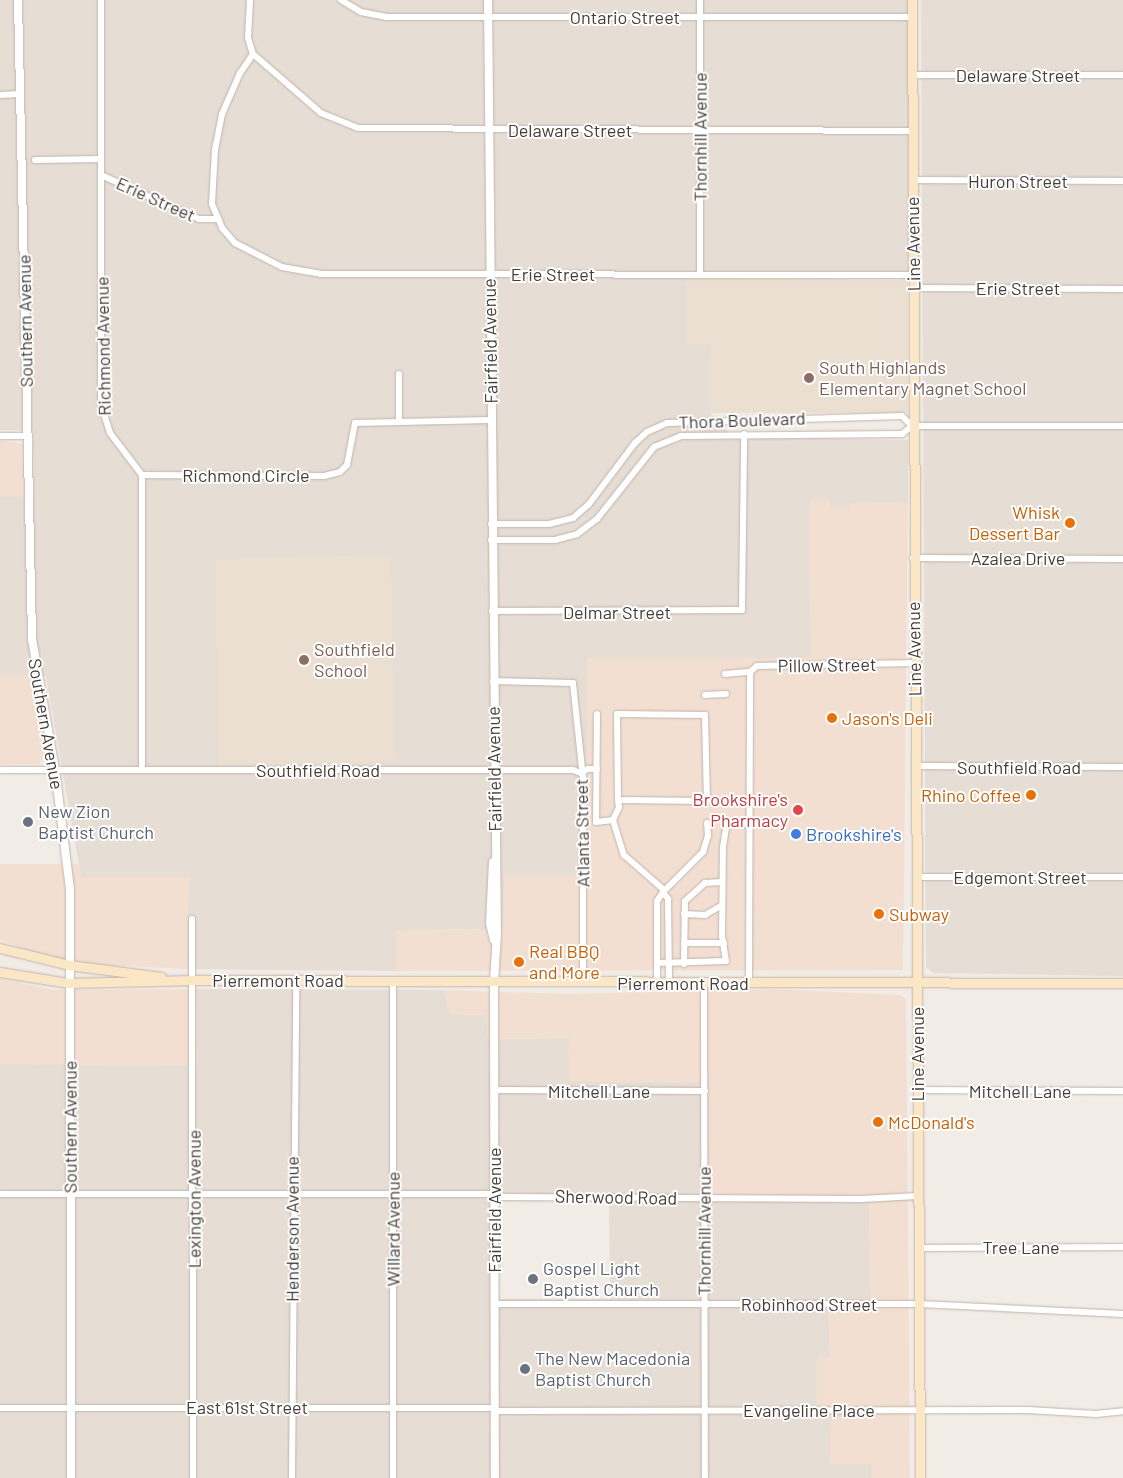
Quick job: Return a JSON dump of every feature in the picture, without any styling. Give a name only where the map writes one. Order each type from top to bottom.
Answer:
[{"type":"main road","name":"Line Avenue","points":[[912,0],[914,288],[912,426],[920,1478]]},
{"type":"main road","name":"Pierremont Road","points":[[0,948],[69,965],[184,980]]},
{"type":"main road","name":"Pierremont Road","points":[[0,972],[69,983],[184,980],[392,980],[583,984],[1123,984]]},
{"type":"street","name":"Southern Avenue","points":[[18,0],[34,660],[55,769],[69,872],[71,1478]]},
{"type":"street","name":"Richmond Avenue","points":[[101,0],[102,413],[110,433],[142,475]]},
{"type":"street","points":[[217,219],[211,193],[219,125],[231,90],[253,54],[248,38],[250,0]]},
{"type":"street","name":"Ontario Street","points":[[341,0],[361,12],[386,17],[912,17]]},
{"type":"street","name":"Fairfield Avenue","points":[[488,0],[494,856],[490,923],[494,942],[495,1478]]},
{"type":"street","name":"Thornhill Avenue","points":[[700,0],[700,275]]},
{"type":"street","name":"Delaware Street","points":[[253,54],[321,113],[343,124],[374,130],[913,131]]},
{"type":"street","name":"Delaware Street","points":[[912,75],[1123,75]]},
{"type":"street","points":[[0,94],[20,94]]},
{"type":"street","name":"Erie Street","points":[[35,160],[101,159]]},
{"type":"street","name":"Erie Street","points":[[101,174],[199,219],[217,219],[226,233],[247,250],[273,264],[301,272],[913,275]]},
{"type":"street","name":"Huron Street","points":[[912,180],[1123,181]]},
{"type":"street","name":"Erie Street","points":[[914,288],[1123,289]]},
{"type":"street","points":[[398,374],[399,422],[490,420]]},
{"type":"street","name":"Thora Boulevard","points":[[491,524],[557,524],[573,518],[589,504],[635,443],[647,432],[667,423],[902,416],[912,426]]},
{"type":"street","name":"Richmond Circle","points":[[142,475],[324,476],[340,472],[347,465],[354,424],[399,422]]},
{"type":"street","name":"Thora Boulevard","points":[[491,540],[555,540],[578,534],[597,519],[647,454],[664,441],[681,436],[902,434],[912,426],[1123,426]]},
{"type":"street","name":"Delmar Street","points":[[492,611],[742,610],[744,434]]},
{"type":"street","points":[[0,436],[28,436]]},
{"type":"street","points":[[142,475],[142,770]]},
{"type":"street","name":"Azalea Drive","points":[[913,558],[1123,559]]},
{"type":"street","name":"Pillow Street","points":[[725,674],[750,672],[757,666],[914,663]]},
{"type":"street","points":[[749,983],[750,672]]},
{"type":"street","name":"Fairfield Avenue","points":[[493,681],[573,683]]},
{"type":"street","name":"Atlanta Street","points":[[573,683],[581,773],[583,984]]},
{"type":"street","points":[[705,695],[726,694]]},
{"type":"street","points":[[597,714],[596,822],[613,820]]},
{"type":"street","points":[[618,800],[707,801],[706,715],[617,714],[618,800],[613,820],[624,855],[664,891],[668,899],[669,983]]},
{"type":"street","name":"Southfield Road","points":[[916,766],[1123,767]]},
{"type":"street","points":[[581,773],[588,768],[596,769]]},
{"type":"street","name":"Southfield Road","points":[[0,770],[573,770],[581,773]]},
{"type":"street","points":[[657,964],[723,964],[726,961],[722,882],[727,822],[749,824]]},
{"type":"street","points":[[657,983],[657,902],[664,891],[704,852],[708,836],[707,823]]},
{"type":"street","name":"Edgemont Street","points":[[916,877],[1123,877]]},
{"type":"street","points":[[684,964],[685,901],[696,888],[704,883],[722,882]]},
{"type":"street","points":[[684,914],[705,915],[722,904]]},
{"type":"street","name":"Lexington Avenue","points":[[192,919],[194,980],[192,1478]]},
{"type":"street","points":[[684,943],[724,943]]},
{"type":"street","name":"Henderson Avenue","points":[[292,1478],[292,1193],[296,980]]},
{"type":"street","name":"Willard Avenue","points":[[392,980],[393,1478]]},
{"type":"street","name":"Thornhill Avenue","points":[[704,983],[705,1478]]},
{"type":"street","name":"Mitchell Lane","points":[[494,1090],[704,1091]]},
{"type":"street","name":"Mitchell Lane","points":[[918,1090],[1123,1092]]},
{"type":"street","name":"Sherwood Road","points":[[0,1194],[292,1193],[704,1198],[918,1196]]},
{"type":"street","name":"Tree Lane","points":[[918,1248],[1123,1246]]},
{"type":"street","name":"Robinhood Street","points":[[494,1304],[919,1304],[1123,1314]]},
{"type":"street","name":"East 61st Street","points":[[0,1408],[192,1406],[393,1407],[495,1410]]},
{"type":"street","name":"Evangeline Place","points":[[495,1410],[1050,1410],[1096,1414],[1123,1411]]},
{"type":"shaded area","points":[[0,0],[909,0],[908,284],[902,279],[688,278],[687,345],[711,345],[710,413],[733,437],[908,440],[908,502],[849,503],[849,507],[830,507],[810,500],[811,658],[587,658],[587,875],[504,875],[504,931],[469,929],[397,931],[396,971],[187,969],[188,966],[81,877],[46,676],[0,675],[0,497],[34,496],[33,430],[0,430]]},
{"type":"shaded area","points":[[921,0],[1123,0],[1123,976],[933,973],[926,967]]},
{"type":"shaded area","name":"South Highlands Elementary Magnet School","points":[[687,278],[905,280],[908,284],[908,413],[710,413],[711,345],[687,345]]},
{"type":"shaded area","points":[[0,440],[23,444],[25,497],[0,497]]},
{"type":"shaded area","points":[[810,499],[830,499],[830,507],[849,507],[849,503],[908,502],[903,970],[396,971],[396,931],[469,929],[503,931],[504,875],[587,875],[587,658],[811,658]]},
{"type":"shaded area","name":"Southfield School","points":[[391,555],[395,762],[219,765],[215,558]]},
{"type":"shaded area","points":[[0,675],[32,675],[45,754],[39,764],[0,765]]},
{"type":"shaded area","points":[[0,864],[79,864],[81,877],[189,877],[187,969],[88,964],[38,954],[0,940]]},
{"type":"shaded area","points":[[0,979],[54,990],[196,989],[198,1065],[0,1064]]},
{"type":"shaded area","points":[[196,989],[444,990],[450,1014],[486,1015],[488,1039],[570,1038],[569,1081],[701,1082],[847,1195],[869,1195],[871,1300],[828,1300],[830,1357],[818,1357],[817,1414],[831,1414],[871,1464],[871,1478],[0,1478],[0,1064],[197,1065]],"holes":[[[609,1199],[610,1299],[499,1299],[497,1203],[501,1200]]]},
{"type":"shaded area","points":[[772,989],[901,995],[906,999],[910,1478],[871,1478],[871,1464],[830,1464],[831,1414],[817,1414],[817,1357],[830,1357],[828,1300],[871,1300],[869,1195],[700,1195],[701,1082],[569,1081],[570,1038],[488,1039],[486,1015],[450,1014],[444,990],[568,994]]},
{"type":"place","name":"South Highlands Elementary Magnet School","points":[[809,378]]},
{"type":"place","name":"Whisk Dessert Bar","points":[[1070,523]]},
{"type":"place","name":"Southfield School","points":[[304,660]]},
{"type":"place","name":"Jason's Deli","points":[[832,718]]},
{"type":"place","name":"Rhino Coffee","points":[[1031,795]]},
{"type":"place","name":"Brookshire's Pharmacy","points":[[798,810]]},
{"type":"place","name":"New Zion Baptist Church","points":[[28,822]]},
{"type":"place","name":"Brookshire's","points":[[796,834]]},
{"type":"place","name":"Subway","points":[[879,914]]},
{"type":"place","name":"Real BBQ and More","points":[[519,962]]},
{"type":"place","name":"McDonald's","points":[[878,1122]]},
{"type":"place","name":"Gospel Light Baptist Church","points":[[533,1279]]},
{"type":"place","name":"The New Macedonia Baptist Church","points":[[525,1369]]}]
